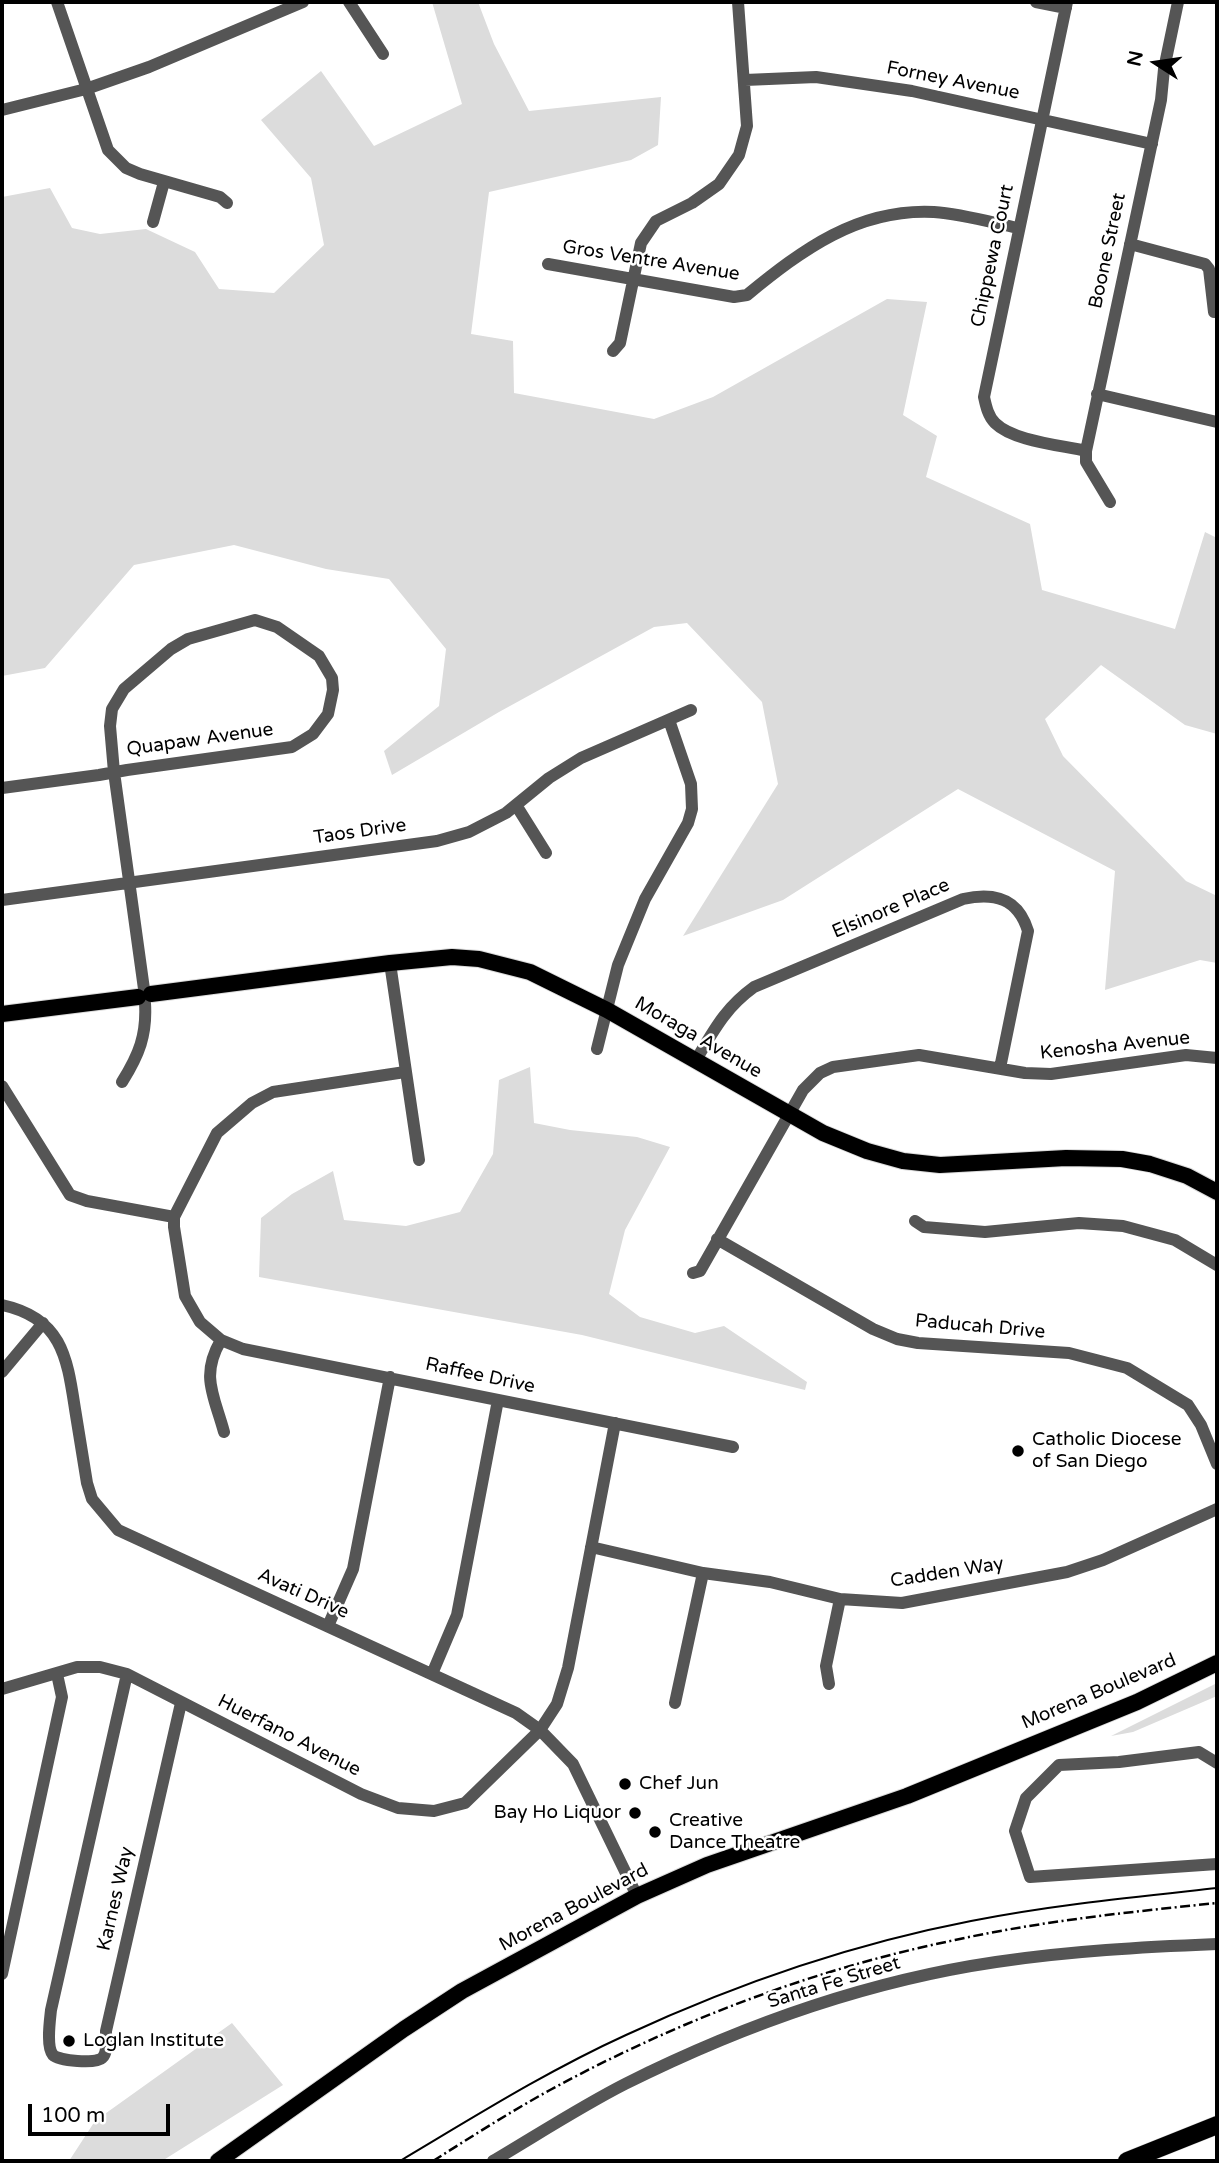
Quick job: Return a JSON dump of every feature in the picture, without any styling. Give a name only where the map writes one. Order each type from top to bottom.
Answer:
[{"type":"highway","points":[[1127,2161],[1217,2125]]},
{"type":"main road","name":"Moraga Avenue","points":[[2,1013],[390,963],[452,957],[479,959],[530,972],[607,1010],[823,1133],[867,1151],[903,1161],[940,1166],[1066,1158],[1122,1159],[1150,1164],[1187,1176],[1217,1192]]},
{"type":"main road","name":"Morena Boulevard","points":[[218,2161],[404,2029],[462,1992],[637,1896],[707,1865],[907,1796],[1137,1702],[1217,1663]]},
{"type":"street","points":[[57,2],[108,150],[126,168],[164,182],[220,197],[227,204]]},
{"type":"street","points":[[2,110],[86,89],[149,67],[303,2]]},
{"type":"street","points":[[349,2],[383,54]]},
{"type":"street","points":[[613,351],[620,343],[641,243],[656,221],[692,203],[719,184],[739,155],[747,125],[738,2]]},
{"type":"street","points":[[1036,2],[1066,5]]},
{"type":"street","name":"Boone Street","points":[[1086,451],[1152,144],[1178,2]]},
{"type":"street","name":"Chippewa Court","points":[[1066,5],[984,397],[994,422],[1009,433],[1086,451]]},
{"type":"street","name":"Forney Avenue","points":[[745,80],[816,77],[912,90],[1152,144]]},
{"type":"street","points":[[153,222],[164,182]]},
{"type":"street","name":"Gros Ventre Avenue","points":[[548,264],[634,277],[734,297],[747,295],[812,245],[850,227],[894,214],[954,214],[1018,228]]},
{"type":"street","points":[[1130,244],[1205,264],[1209,269],[1214,312]]},
{"type":"street","points":[[1097,394],[1217,422]]},
{"type":"street","points":[[1086,451],[1086,462],[1110,502]]},
{"type":"street","name":"Quapaw Avenue","points":[[2,788],[292,747],[313,734],[328,714],[333,691],[332,678],[319,656],[277,627],[255,620],[188,639],[171,649],[124,689],[112,709],[110,726],[114,772]]},
{"type":"street","name":"Taos Drive","points":[[2,900],[437,841],[468,832],[506,813],[549,778],[582,758],[691,710]]},
{"type":"street","points":[[597,1049],[618,965],[645,899],[688,823],[692,809],[691,784],[669,720]]},
{"type":"street","points":[[114,772],[147,1021],[136,1060],[122,1082]]},
{"type":"street","points":[[516,805],[547,853]]},
{"type":"street","name":"Elsinore Place","points":[[696,1060],[722,1015],[754,987],[963,900],[992,896],[1014,905],[1023,916],[1028,931],[1000,1068]]},
{"type":"street","points":[[390,963],[419,1160]]},
{"type":"street","name":"Kenosha Avenue","points":[[693,1273],[700,1271],[803,1090],[821,1073],[833,1067],[919,1055],[1025,1073],[1051,1074],[1186,1055],[1217,1058]]},
{"type":"street","points":[[224,1432],[208,1373],[212,1357],[221,1340],[200,1322],[185,1296],[174,1217],[217,1133],[252,1102],[273,1092],[405,1072]]},
{"type":"street","points":[[2,1086],[69,1195],[87,1202],[174,1217]]},
{"type":"street","points":[[915,1221],[924,1227],[985,1232],[1079,1223],[1123,1226],[1175,1240],[1217,1265]]},
{"type":"street","name":"Paducah Drive","points":[[717,1240],[873,1329],[897,1339],[918,1343],[1069,1353],[1127,1368],[1188,1405],[1201,1425],[1217,1464]]},
{"type":"street","name":"Avati Drive","points":[[2,1305],[15,1307],[43,1323],[57,1339],[67,1359],[87,1483],[92,1499],[102,1513],[127,1536],[516,1713],[540,1730],[573,1764],[637,1896]]},
{"type":"street","points":[[2,1372],[43,1323]]},
{"type":"street","name":"Raffee Drive","points":[[221,1340],[243,1349],[733,1447]]},
{"type":"street","points":[[328,1626],[353,1569],[390,1377]]},
{"type":"street","points":[[432,1674],[457,1615],[498,1400]]},
{"type":"street","name":"Huerfano Avenue","points":[[2,1689],[77,1667],[100,1667],[127,1674],[361,1794],[398,1808],[434,1811],[465,1803],[540,1730],[557,1703],[568,1668],[615,1423]]},
{"type":"street","name":"Cadden Way","points":[[591,1547],[704,1573],[770,1582],[840,1599],[863,1602],[919,1601],[1067,1572],[1103,1560],[1217,1509]]},
{"type":"street","points":[[675,1703],[704,1573]]},
{"type":"street","points":[[829,1684],[826,1666],[840,1599]]},
{"type":"street","points":[[2,1974],[62,1698],[57,1674]]},
{"type":"street","name":"Karnes Way","points":[[127,1674],[51,2010],[51,2050],[58,2058],[94,2063],[106,2053],[106,2031],[181,1703]]},
{"type":"street","points":[[1217,1763],[1199,1752],[1119,1762],[1059,1765],[1026,1798],[1015,1831],[1030,1877],[1217,1864]]},
{"type":"street","name":"Santa Fe Street","points":[[493,2161],[594,2101],[658,2068],[758,2026],[855,1993],[995,1962],[1070,1953],[1217,1944]]},
{"type":"shaded area","points":[[432,2],[478,2],[494,44],[529,111],[661,97],[658,145],[631,160],[489,192],[471,334],[513,341],[514,393],[654,419],[713,397],[887,299],[927,302],[903,415],[937,436],[926,477],[1030,524],[1042,590],[1175,629],[1205,532],[1217,538],[1217,734],[1185,725],[1101,665],[1045,719],[1063,756],[1186,881],[1217,896],[1217,963],[1200,960],[1105,990],[1115,871],[958,789],[783,900],[683,936],[778,784],[762,702],[687,623],[654,627],[499,712],[392,775],[384,751],[439,706],[446,649],[389,579],[326,569],[234,545],[134,565],[45,668],[2,676],[2,197],[50,188],[72,228],[100,234],[146,229],[195,252],[219,289],[274,293],[324,245],[311,178],[261,120],[321,71],[374,146],[462,104]]},
{"type":"shaded area","points":[[530,1067],[534,1123],[637,1137],[670,1147],[625,1230],[609,1294],[640,1317],[695,1333],[724,1326],[807,1382],[805,1390],[582,1335],[259,1277],[261,1218],[292,1194],[333,1171],[344,1220],[406,1226],[460,1212],[493,1154],[499,1080]]},
{"type":"shaded area","points":[[1217,1683],[1217,1696],[1133,1732],[1111,1736]]},
{"type":"shaded area","points":[[232,2023],[283,2085],[162,2161],[69,2161],[95,2121]]},
{"type":"tram line","points":[[400,2161],[511,2095],[597,2049],[668,2016],[795,1968],[882,1941],[1001,1915],[1217,1888]]},
{"type":"railway","points":[[433,2161],[520,2107],[598,2065],[697,2020],[798,1982],[902,1952],[988,1933],[1086,1918],[1217,1903]]},
{"type":"place","name":"Catholic Diocese of San Diego","points":[[1018,1451]]},
{"type":"place","name":"Chef Jun","points":[[625,1784]]},
{"type":"place","name":"Bay Ho Liquor","points":[[635,1813]]},
{"type":"place","name":"Creative Dance Theatre","points":[[655,1832]]},
{"type":"place","name":"Loglan Institute","points":[[69,2041]]}]
